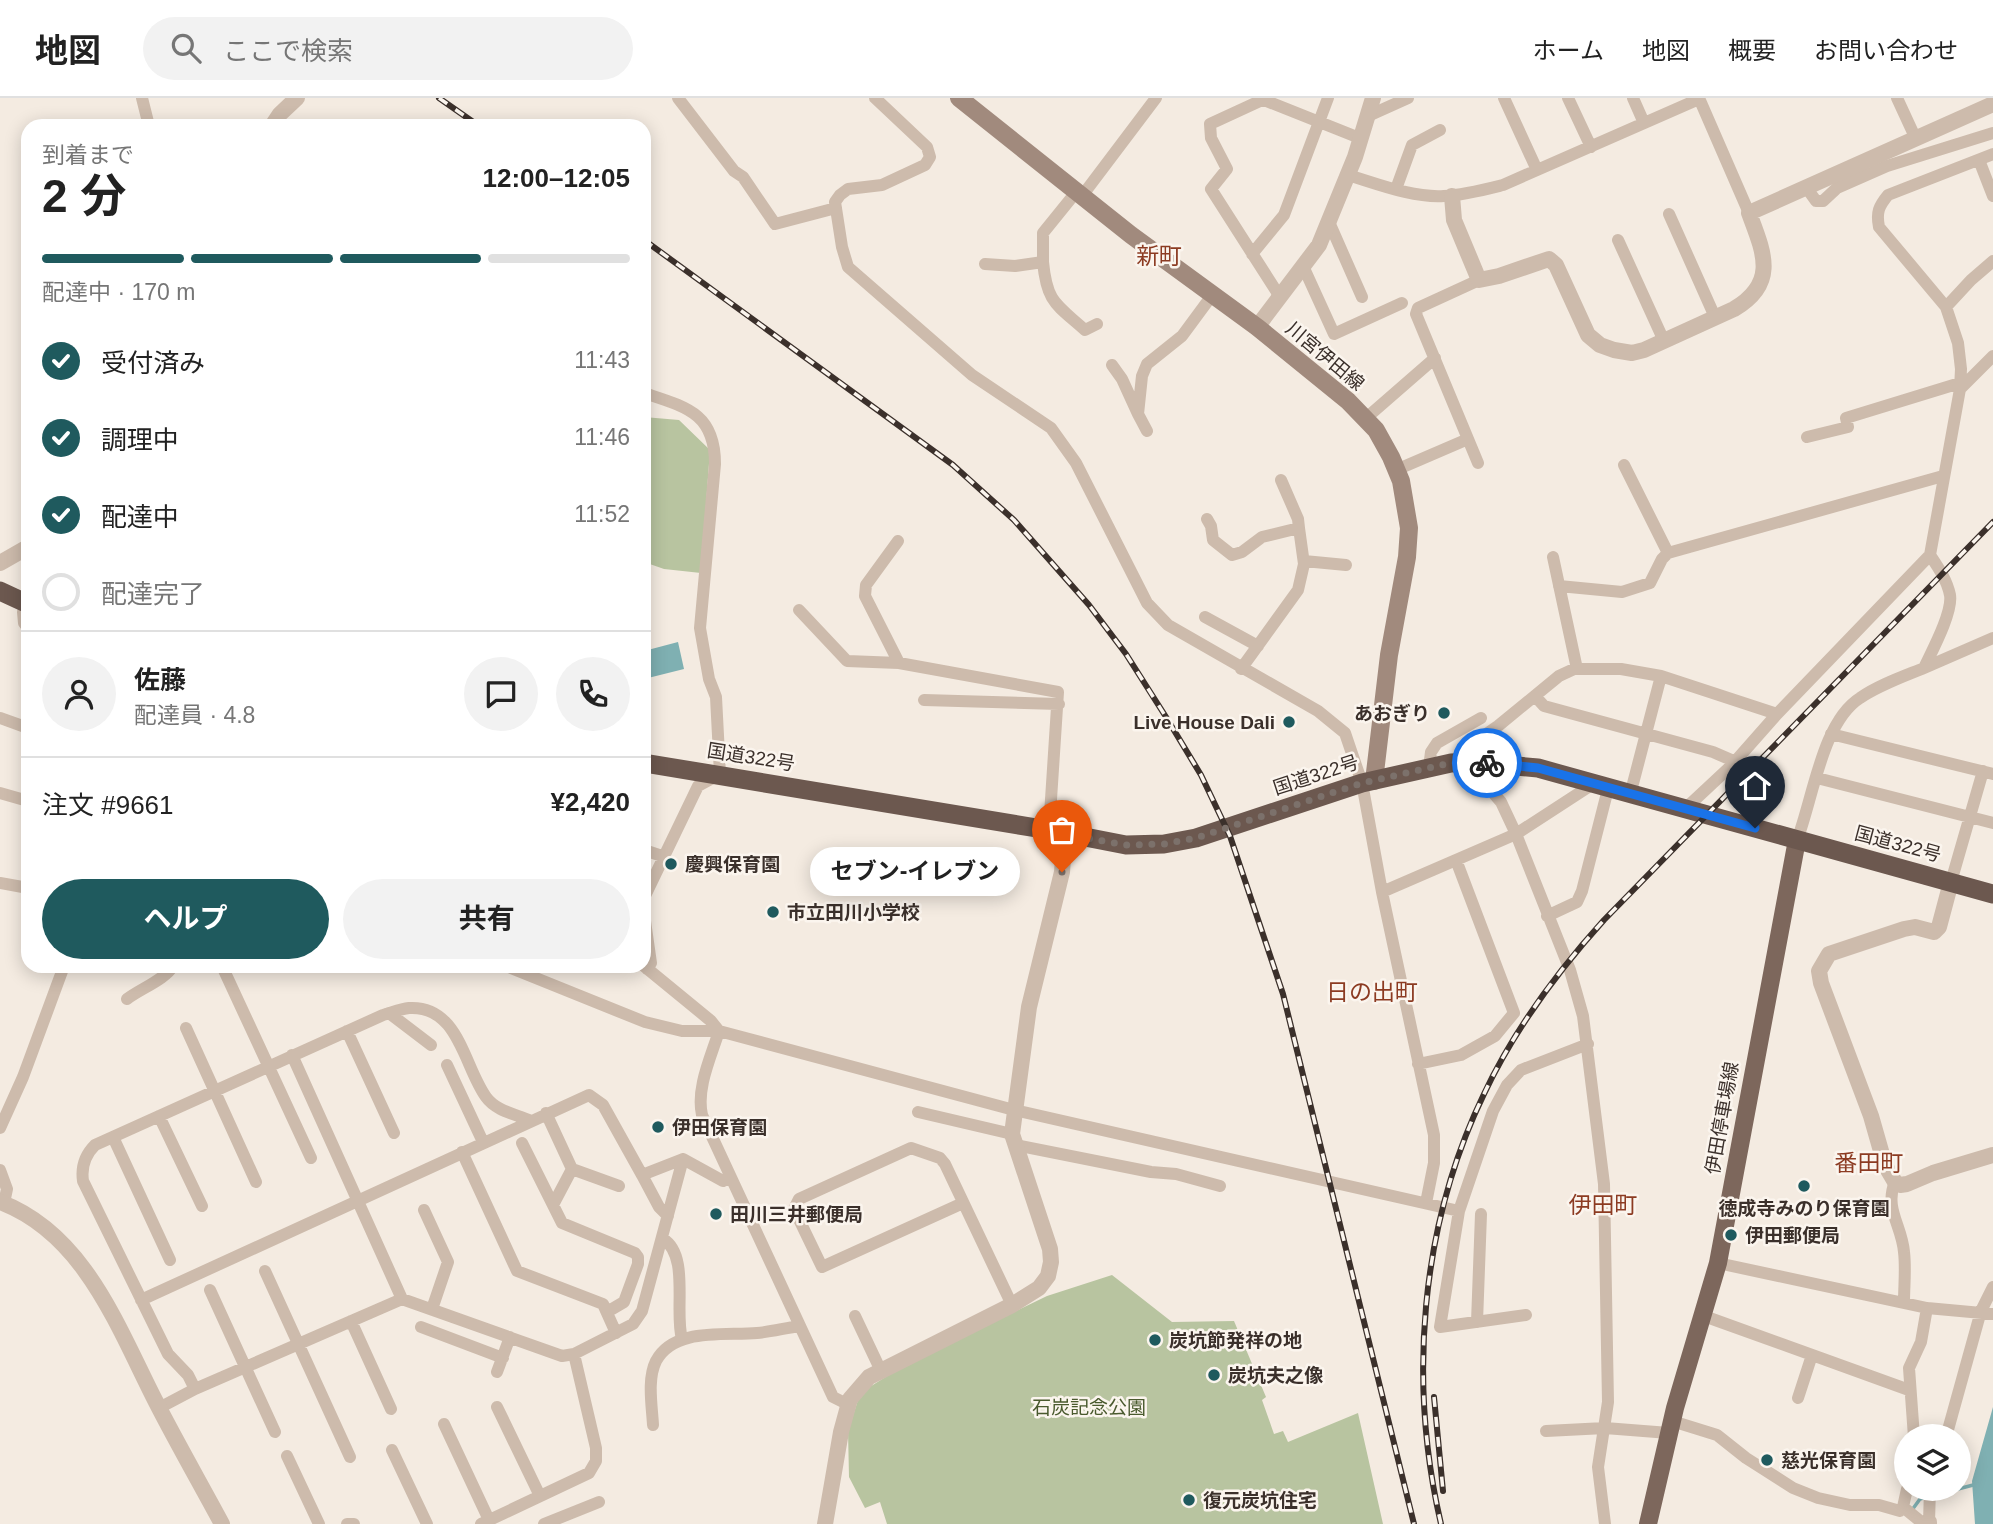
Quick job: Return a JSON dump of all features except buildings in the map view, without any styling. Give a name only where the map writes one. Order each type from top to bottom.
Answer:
[{"type":"highway","points":[[0,591],[21,605]]},
{"type":"highway","name":"国道322号","points":[[651,764],[1126,845],[1164,844],[1196,838],[1368,782],[1429,768],[1467,762],[1538,768],[1993,894]]},
{"type":"main road","name":"川宮伊田線","points":[[959,98],[1079,194],[1257,327],[1340,394],[1376,430],[1401,481],[1409,528],[1407,557],[1368,782]]},
{"type":"main road","name":"伊田停車場線","points":[[1648,1524],[1671,1427],[1718,1263],[1797,840]]},
{"type":"street","points":[[142,98],[147,119]]},
{"type":"street","points":[[277,119],[297,98]]},
{"type":"street","points":[[678,98],[734,171],[743,177],[775,224],[836,208]]},
{"type":"street","points":[[875,98],[927,147],[930,157],[925,165],[883,185],[848,189],[840,195],[835,202],[848,267],[972,375],[1051,428],[1076,463],[1147,603],[1168,625],[1318,711],[1345,733],[1368,782],[1382,892],[1434,1135],[1434,1163],[1426,1203]]},
{"type":"street","points":[[1097,324],[1085,330],[1052,300],[1045,288],[1043,233],[1079,194],[1156,98]]},
{"type":"street","points":[[1252,254],[1284,215],[1328,98]]},
{"type":"street","points":[[1257,327],[1319,245],[1362,139],[1373,98]]},
{"type":"street","points":[[1368,116],[1408,98]]},
{"type":"street","points":[[1504,98],[1537,170]]},
{"type":"street","points":[[1568,98],[1591,146]]},
{"type":"street","points":[[1633,98],[1644,123]]},
{"type":"street","points":[[1897,98],[1915,138]]},
{"type":"street","points":[[1279,297],[1211,189],[1227,169],[1212,138],[1210,124],[1261,99],[1362,139]]},
{"type":"street","points":[[1348,175],[1396,189],[1441,197],[1503,185],[1699,99],[1763,250],[1765,268],[1759,287],[1747,301],[1664,341],[1632,353],[1600,345],[1588,335],[1556,265],[1549,259],[1479,281],[1418,309],[1416,314],[1478,463]]},
{"type":"street","points":[[1749,213],[1993,104]]},
{"type":"street","points":[[1396,189],[1412,145],[1440,131]]},
{"type":"street","points":[[1806,187],[1816,201],[1823,201],[1837,188],[1887,166],[1993,133]]},
{"type":"street","points":[[1686,808],[1736,762],[1777,714],[1930,555],[1960,386],[1958,343],[1946,307],[1879,227],[1877,216],[1879,206],[1888,195],[1993,154]]},
{"type":"street","points":[[1979,160],[1993,196]]},
{"type":"street","points":[[1452,195],[1454,220],[1479,281]]},
{"type":"street","points":[[1669,214],[1715,317]]},
{"type":"street","points":[[1329,222],[1362,297]]},
{"type":"street","points":[[1618,240],[1664,341]]},
{"type":"street","points":[[1946,307],[1993,261]]},
{"type":"street","points":[[985,264],[1015,266],[1043,262]]},
{"type":"street","points":[[1303,266],[1334,334],[1402,303]]},
{"type":"street","points":[[1138,414],[1142,376],[1147,364],[1182,336],[1213,294]]},
{"type":"street","points":[[1365,419],[1435,358]]},
{"type":"street","points":[[1807,437],[1848,427],[1846,418],[1960,386],[1991,363]]},
{"type":"street","points":[[1112,365],[1122,379],[1147,431]]},
{"type":"street","points":[[651,396],[689,410],[706,424],[713,437],[715,464],[700,628],[709,679],[716,697],[719,774],[698,786],[651,884]]},
{"type":"street","points":[[1396,470],[1468,439]]},
{"type":"street","points":[[1625,465],[1668,553]]},
{"type":"street","points":[[1559,586],[1622,592],[1650,583],[1668,553],[1943,476]]},
{"type":"street","points":[[1241,668],[1298,590],[1303,573],[1304,561],[1298,519],[1281,480]]},
{"type":"street","points":[[1207,519],[1213,540],[1232,555],[1242,552],[1262,537],[1299,528]]},
{"type":"street","points":[[898,541],[866,585],[865,596],[899,663]]},
{"type":"street","points":[[0,563],[21,551]]},
{"type":"street","points":[[1924,668],[1943,626],[1951,598],[1930,555]]},
{"type":"street","points":[[1553,557],[1577,669]]},
{"type":"street","points":[[1304,561],[1346,565]]},
{"type":"street","points":[[799,610],[847,661],[899,663],[1058,692],[1059,704],[1057,832],[1062,872],[1029,1007],[1014,1110],[1014,1140],[1050,1249],[1048,1276],[1039,1288],[1012,1306],[869,1377],[850,1399],[841,1432],[825,1524]]},
{"type":"street","points":[[1205,617],[1258,646]]},
{"type":"street","points":[[1797,840],[1830,734],[1840,715],[1858,699],[1993,638]]},
{"type":"street","points":[[1605,1524],[1598,1467],[1608,1402],[1604,1184],[1583,1016],[1570,970],[1516,834],[1501,802],[1462,753],[1559,676],[1577,669],[1621,669],[1661,676],[1777,714]]},
{"type":"street","points":[[1630,795],[1661,676]]},
{"type":"street","points":[[1535,696],[1545,706],[1713,752],[1736,762]]},
{"type":"street","points":[[924,700],[1059,704]]},
{"type":"street","points":[[0,718],[21,726]]},
{"type":"street","points":[[1429,768],[1431,752],[1437,743],[1481,719]]},
{"type":"street","points":[[1830,734],[1988,772],[1970,817],[1939,927],[1934,932],[1915,927],[1903,929],[1829,954],[1819,971],[1821,983],[1871,1116],[1885,1166],[1895,1182],[1900,1185],[1908,1184],[1933,1173],[1993,1155]]},
{"type":"street","points":[[1817,778],[1993,823]]},
{"type":"street","points":[[1382,892],[1516,834],[1600,786]]},
{"type":"street","points":[[1548,916],[1577,902],[1582,891],[1600,786]]},
{"type":"street","points":[[0,793],[21,799]]},
{"type":"street","points":[[651,852],[665,857]]},
{"type":"street","points":[[1418,1064],[1461,1055],[1495,1036],[1514,1013],[1455,860]]},
{"type":"street","points":[[0,883],[21,887]]},
{"type":"street","points":[[0,1128],[23,1077],[61,973]]},
{"type":"street","points":[[127,999],[170,973]]},
{"type":"street","points":[[225,973],[311,1158]]},
{"type":"street","points":[[523,973],[645,1023],[682,1031],[719,1031],[1014,1110],[1460,1210]]},
{"type":"street","points":[[651,973],[711,1021],[719,1031]]},
{"type":"street","points":[[195,1389],[188,1375],[168,1354],[83,1181],[82,1172],[87,1154],[95,1145],[292,1055],[389,1013],[408,1008],[422,1009],[441,1017],[457,1036],[487,1098],[510,1114],[529,1121]]},
{"type":"street","points":[[389,1013],[431,1045]]},
{"type":"street","points":[[186,1028],[256,1182]]},
{"type":"street","points":[[347,1031],[394,1133]]},
{"type":"street","points":[[719,1031],[702,1085],[700,1106],[730,1177],[833,1397],[849,1405]]},
{"type":"street","points":[[1526,1315],[1440,1327],[1460,1210],[1493,1111],[1514,1076],[1532,1065],[1588,1044]]},
{"type":"street","points":[[292,1055],[401,1299]]},
{"type":"street","points":[[447,1065],[483,1142]]},
{"type":"street","points":[[141,1300],[589,1095],[603,1105],[659,1207],[668,1216]]},
{"type":"street","points":[[918,1112],[1014,1140],[1151,1172],[1176,1174],[1220,1186]]},
{"type":"street","points":[[546,1113],[572,1169],[620,1186]]},
{"type":"street","points":[[159,1116],[202,1206]]},
{"type":"street","points":[[113,1137],[170,1260]]},
{"type":"street","points":[[522,1143],[562,1223],[638,1256],[638,1264],[624,1302],[607,1312]]},
{"type":"street","points":[[964,1203],[822,1267],[794,1209],[799,1199],[911,1148],[940,1158],[964,1203],[1012,1306]]},
{"type":"street","points":[[462,1152],[517,1271],[603,1304],[616,1332]]},
{"type":"street","points":[[683,1159],[723,1181],[730,1177]]},
{"type":"street","points":[[642,1175],[683,1159]]},
{"type":"street","points":[[159,1408],[195,1389],[401,1299],[562,1356],[573,1354],[633,1324],[642,1311],[683,1159]]},
{"type":"street","points":[[552,1205],[572,1169]]},
{"type":"street","points":[[0,1170],[7,1189],[2,1202],[32,1218],[56,1237],[93,1279],[222,1524]]},
{"type":"street","points":[[1895,1182],[1890,1203],[1902,1236],[1905,1255],[1904,1303]]},
{"type":"street","points":[[424,1210],[448,1262],[432,1309]]},
{"type":"street","points":[[1477,1322],[1481,1214]]},
{"type":"street","points":[[663,1238],[670,1243],[678,1264],[682,1339]]},
{"type":"street","points":[[1718,1263],[1927,1308],[1988,1312]]},
{"type":"street","points":[[265,1271],[350,1457]]},
{"type":"street","points":[[1950,1424],[1988,1312],[1993,1287]]},
{"type":"street","points":[[210,1290],[275,1432]]},
{"type":"street","points":[[1913,1424],[1909,1368],[1921,1342],[1927,1308]]},
{"type":"street","points":[[855,1316],[881,1371]]},
{"type":"street","points":[[1704,1316],[1909,1390]]},
{"type":"street","points":[[351,1321],[391,1409]]},
{"type":"street","points":[[653,1425],[652,1380],[657,1359],[682,1339],[758,1333],[800,1326]]},
{"type":"street","points":[[421,1327],[503,1358]]},
{"type":"street","points":[[497,1372],[510,1337]]},
{"type":"street","points":[[444,1424],[485,1522],[589,1473],[596,1461],[596,1448],[573,1354]]},
{"type":"street","points":[[1798,1398],[1812,1355]]},
{"type":"street","points":[[498,1407],[540,1496]]},
{"type":"street","points":[[1546,1431],[1671,1427],[1717,1436],[1793,1488],[1818,1498],[1850,1505],[1879,1505],[1900,1511],[1904,1508]]},
{"type":"street","points":[[392,1450],[427,1524]]},
{"type":"street","points":[[287,1457],[318,1524]]},
{"type":"street","points":[[1904,1508],[1905,1501]]},
{"type":"street","points":[[1904,1508],[1922,1522],[1927,1501]]},
{"type":"street","points":[[544,1524],[599,1502]]},
{"type":"street","points":[[347,1524],[354,1524]]},
{"type":"green space","points":[[651,418],[679,420],[710,450],[701,573],[664,569],[651,564]]},
{"type":"green space","name":"石炭記念公園","points":[[1112,1275],[1172,1322],[1234,1321],[1266,1397],[1262,1400],[1274,1434],[1283,1431],[1288,1442],[1358,1413],[1383,1524],[887,1524],[880,1502],[865,1508],[849,1477],[848,1431],[858,1400],[868,1388],[903,1366],[1047,1296]]},
{"type":"water","points":[[678,642],[684,669],[651,677],[651,649]]},
{"type":"water","points":[[1993,1407],[1993,1524],[1975,1524],[1972,1481]]},
{"type":"waterway","points":[[1971,1486],[1977,1484]]},
{"type":"waterway","points":[[1912,1510],[1919,1501]]},
{"type":"railway","points":[[439,98],[469,119]]},
{"type":"railway","points":[[651,245],[953,465],[1014,520],[1089,605],[1126,654],[1201,775],[1230,836],[1283,994],[1414,1524]]},
{"type":"railway","points":[[1441,1524],[1425,1415],[1423,1360],[1426,1305],[1446,1197],[1462,1145],[1496,1070],[1538,1002],[1604,920],[1993,522]]},
{"type":"railway","points":[[1434,1397],[1443,1491]]},
{"type":"way so far","points":[[1062,872],[1065,834],[1126,845],[1164,844],[1196,838],[1362,783],[1451,763],[1487,763]]},
{"type":"place","name":"あおぎり","points":[[1444,713]]},
{"type":"place","name":"Live House Dali","points":[[1289,722]]},
{"type":"place","name":"慶興保育園","points":[[671,864]]},
{"type":"place","name":"セブン-イレブン","points":[[1062,872]]},
{"type":"place","name":"市立田川小学校","points":[[773,912]]},
{"type":"place","name":"伊田保育園","points":[[658,1127]]},
{"type":"place","name":"徳成寺みのり保育園","points":[[1804,1186]]},
{"type":"place","name":"田川三井郵便局","points":[[716,1214]]},
{"type":"place","name":"伊田郵便局","points":[[1731,1235]]},
{"type":"place","name":"炭坑節発祥の地","points":[[1155,1340]]},
{"type":"place","name":"炭坑夫之像","points":[[1214,1375]]},
{"type":"place","name":"慈光保育園","points":[[1767,1460]]},
{"type":"place","name":"復元炭坑住宅","points":[[1189,1500]]},
{"type":"district","name":"新町","points":[[1159,256]]},
{"type":"district","name":"日の出町","points":[[1372,992]]},
{"type":"district","name":"番田町","points":[[1869,1163]]},
{"type":"district","name":"伊田町","points":[[1603,1205]]},
{"type":"route","points":[[1487,763],[1538,768],[1755,828]]}]
